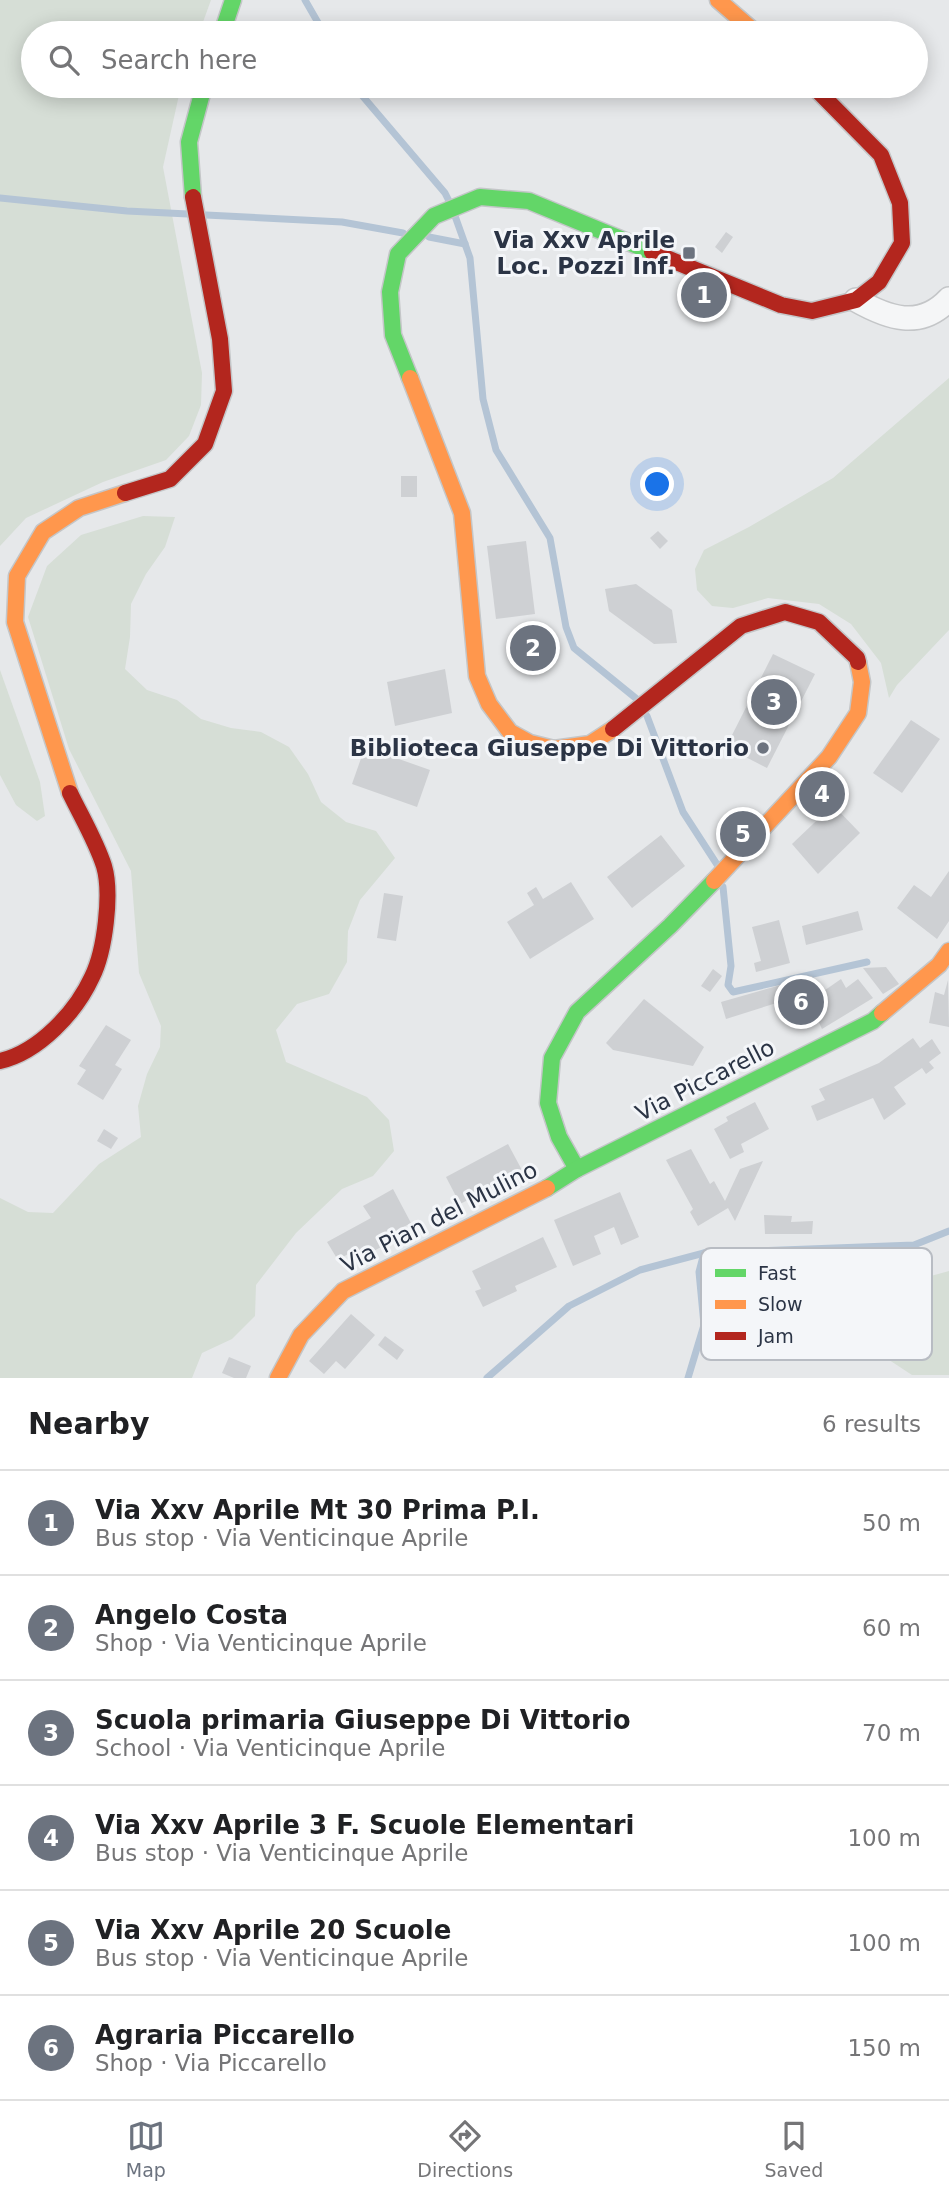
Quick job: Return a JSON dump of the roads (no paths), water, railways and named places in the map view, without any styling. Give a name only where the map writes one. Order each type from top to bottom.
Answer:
[{"type":"main road","points":[[226,21],[233,0]]},
{"type":"main road","points":[[718,0],[743,21]]},
{"type":"main road","points":[[0,1060],[17,1057],[62,1023],[93,976],[107,916],[104,867],[65,782],[15,622],[17,576],[43,532],[79,508],[170,479],[205,444],[224,391],[220,339],[190,183],[190,142],[201,98]]},
{"type":"main road","points":[[577,1170],[559,1137],[548,1103],[552,1058],[577,1012],[679,917],[829,757],[847,734],[858,713],[862,682],[860,670],[857,658],[819,622],[785,611],[741,626],[625,721],[590,744],[554,749],[530,743],[510,732],[489,704],[477,676],[462,513],[393,335],[390,292],[398,254],[433,215],[480,197],[529,201],[781,305],[812,311],[856,300],[879,282],[902,243],[900,203],[881,155],[825,98]]},
{"type":"main road","name":"Via Piccarello","points":[[577,1170],[873,1021],[939,965],[949,951]]},
{"type":"main road","name":"Via Pian del Mulino","points":[[278,1378],[301,1335],[343,1291],[577,1170]]},
{"type":"street","points":[[856,300],[883,315],[917,319],[940,309],[949,299]]},
{"type":"waterway","points":[[305,0],[317,21]]},
{"type":"waterway","points":[[364,98],[449,201]]},
{"type":"waterway","points":[[0,198],[127,211],[188,214]]},
{"type":"waterway","points":[[206,215],[342,222],[403,233]]},
{"type":"waterway","points":[[455,216],[470,258],[483,399],[496,450],[550,538],[566,627],[574,648],[638,700]]},
{"type":"waterway","points":[[429,237],[465,244]]},
{"type":"waterway","points":[[647,716],[683,812],[718,866]]},
{"type":"waterway","points":[[723,887],[731,966],[728,985],[733,992],[867,962]]},
{"type":"waterway","points":[[835,1248],[914,1245],[949,1231]]},
{"type":"waterway","points":[[487,1378],[569,1306],[640,1270],[701,1254]]},
{"type":"waterway","points":[[701,1264],[701,1293]]},
{"type":"waterway","points":[[688,1378],[701,1335]]},
{"type":"place","name":"Via Xxv Aprile Loc. Pozzi Inf.","points":[[689,253]]},
{"type":"place","name":"Via Xxv Aprile Mt 30 Prima P.I.","points":[[704,295]]},
{"type":"place","name":"Angelo Costa","points":[[533,648]]},
{"type":"place","name":"Scuola primaria Giuseppe Di Vittorio","points":[[774,702]]},
{"type":"place","name":"Biblioteca Giuseppe Di Vittorio","points":[[763,748]]},
{"type":"place","name":"Via Xxv Aprile 3 F. Scuole Elementari","points":[[822,794]]},
{"type":"place","name":"Via Xxv Aprile 20 Scuole","points":[[743,834]]},
{"type":"place","name":"Agraria Piccarello","points":[[801,1002]]}]
